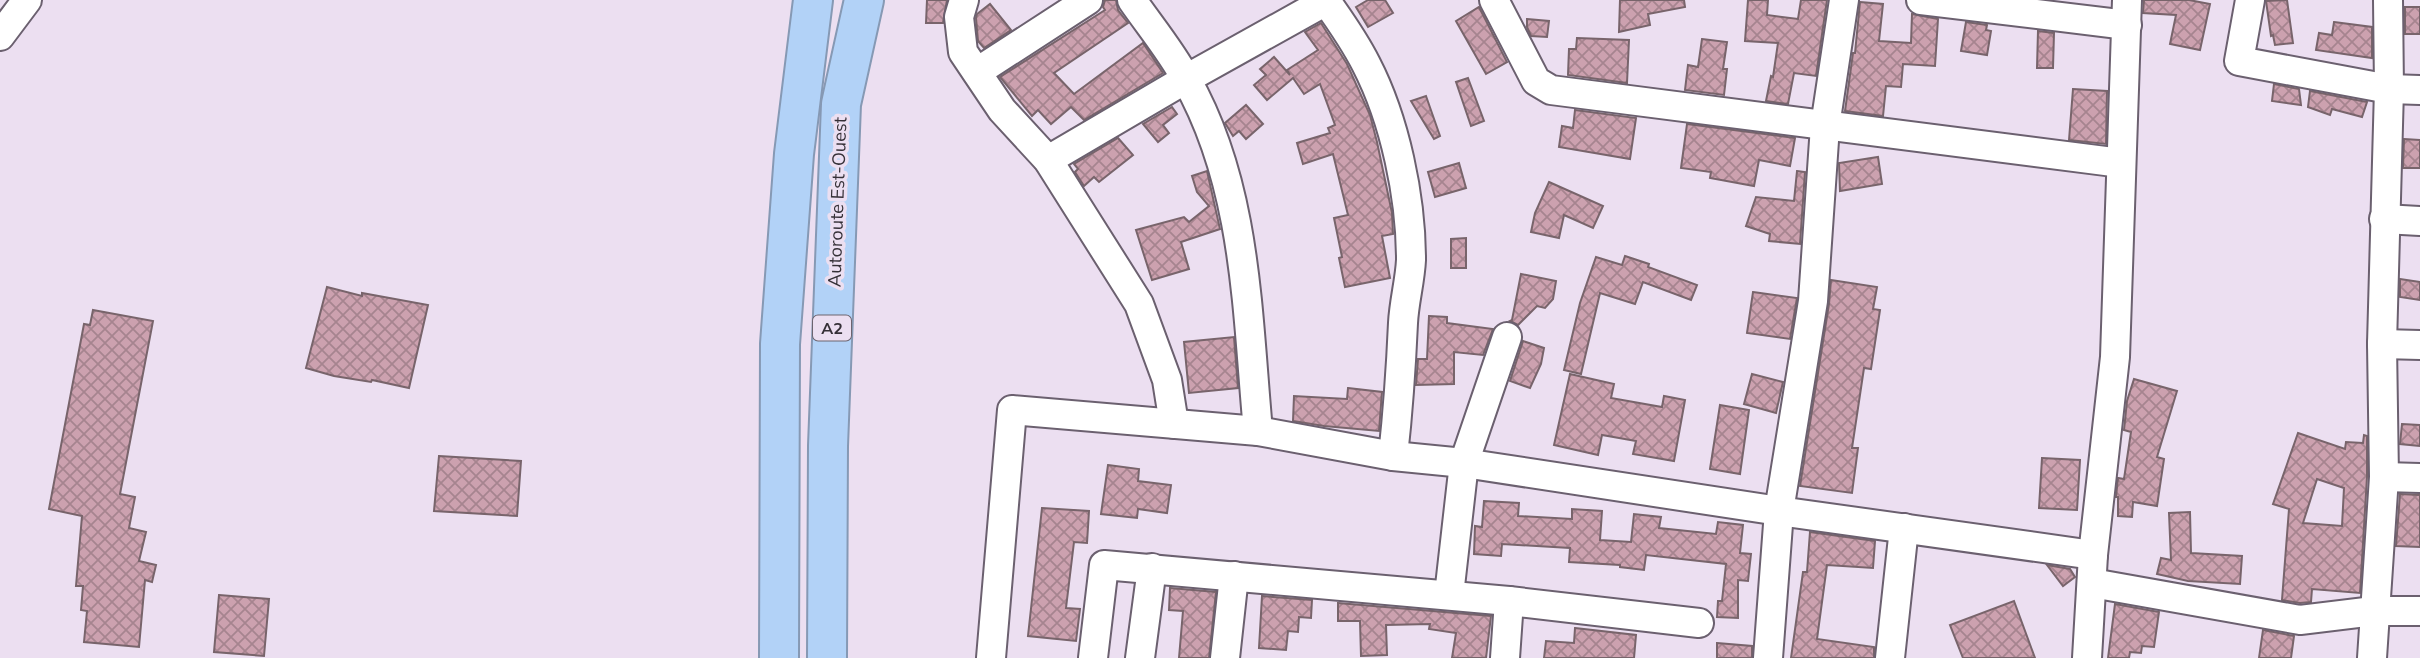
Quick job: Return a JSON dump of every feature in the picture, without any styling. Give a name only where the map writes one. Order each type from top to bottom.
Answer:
[{"type":"highway","points":[[779,658],[780,344],[794,153],[813,0]]},
{"type":"highway","name":"Autoroute Est-Ouest","points":[[827,658],[828,446],[841,104],[864,0]]},
{"type":"street","points":[[0,36],[27,0]]},
{"type":"street","points":[[964,0],[959,17],[963,52],[1002,110],[1048,160],[1139,304],[1167,380],[1174,424]]},
{"type":"street","points":[[977,72],[1088,0]]},
{"type":"street","points":[[1132,0],[1186,79],[1210,131],[1229,185],[1242,246],[1258,431]]},
{"type":"street","points":[[1494,0],[1536,81],[1551,90],[2121,163]]},
{"type":"street","points":[[1768,658],[1779,511],[1813,302],[1825,126],[1844,0]]},
{"type":"street","points":[[1921,0],[2127,13],[2115,356],[2093,555],[2087,658]]},
{"type":"street","points":[[2250,0],[2239,61],[2389,89],[2420,90]]},
{"type":"street","points":[[2372,658],[2384,477],[2382,344],[2389,89],[2388,0]]},
{"type":"street","points":[[1048,160],[1325,1],[1346,30],[1371,75],[1385,108],[1403,178],[1411,261],[1403,320],[1393,456]]},
{"type":"street","points":[[2384,219],[2420,221]]},
{"type":"street","points":[[1449,595],[1464,463],[1507,337]]},
{"type":"street","points":[[2382,344],[2420,345]]},
{"type":"street","points":[[990,658],[1012,410],[1258,431],[1393,456],[1464,463],[2093,555]]},
{"type":"street","points":[[2384,477],[2420,478]]},
{"type":"street","points":[[1891,658],[1904,528]]},
{"type":"street","points":[[1093,658],[1104,565],[1449,595],[1699,623]]},
{"type":"street","points":[[1140,658],[1152,568]]},
{"type":"street","points":[[1225,658],[1234,576]]},
{"type":"street","points":[[2092,583],[2300,620],[2374,611],[2420,611]]},
{"type":"street","points":[[1505,658],[1509,601]]},
{"type":"building","points":[[927,0],[947,0],[943,23],[926,23]]},
{"type":"building","points":[[1105,0],[1116,0],[1118,10],[1128,23],[1054,73],[1074,94],[1143,43],[1163,73],[1084,120],[1071,107],[1051,124],[1038,110],[1032,116],[1000,77],[1105,10]]},
{"type":"building","points":[[1368,0],[1385,0],[1393,13],[1368,27],[1356,7]]},
{"type":"building","points":[[1620,0],[1684,0],[1685,7],[1648,14],[1650,25],[1619,32]]},
{"type":"building","points":[[1748,0],[1768,0],[1767,15],[1798,19],[1801,0],[1827,0],[1816,76],[1794,73],[1788,104],[1766,101],[1778,43],[1745,41]]},
{"type":"building","points":[[2144,0],[2189,0],[2210,4],[2200,50],[2170,44],[2176,15],[2143,13]]},
{"type":"building","points":[[2287,0],[2293,43],[2275,45],[2273,35],[2271,36],[2266,1]]},
{"type":"building","points":[[1860,2],[1883,4],[1879,41],[1911,43],[1912,14],[1938,19],[1935,66],[1903,64],[1901,87],[1886,86],[1883,116],[1845,111]]},
{"type":"building","points":[[990,4],[1011,30],[984,48],[978,41],[976,18],[977,14]]},
{"type":"building","points":[[1479,7],[1507,62],[1486,74],[1456,21]]},
{"type":"building","points":[[2405,7],[2420,7],[2420,34],[2405,34]]},
{"type":"building","points":[[1527,19],[1549,21],[1547,37],[1531,36]]},
{"type":"building","points":[[1966,22],[1987,25],[1986,30],[1991,31],[1987,55],[1961,51]]},
{"type":"building","points":[[2334,22],[2372,27],[2372,58],[2316,50],[2319,33],[2332,35]]},
{"type":"building","points":[[1321,23],[1347,64],[1370,115],[1392,213],[1393,234],[1382,236],[1390,278],[1345,287],[1334,218],[1348,215],[1333,154],[1303,164],[1297,143],[1330,133],[1328,128],[1335,125],[1320,84],[1304,94],[1293,78],[1267,100],[1254,85],[1266,75],[1260,69],[1274,57],[1290,75],[1287,70],[1318,50],[1305,32]]},
{"type":"building","points":[[2038,31],[2054,33],[2053,68],[2037,68]]},
{"type":"building","points":[[1577,38],[1629,40],[1627,83],[1568,75],[1569,49],[1576,49]]},
{"type":"building","points":[[1702,39],[1727,42],[1723,69],[1727,69],[1724,95],[1685,90],[1688,65],[1698,67]]},
{"type":"building","points":[[1468,78],[1484,121],[1471,126],[1456,82]]},
{"type":"building","points":[[2274,84],[2299,89],[2301,105],[2272,101]]},
{"type":"building","points":[[2073,89],[2107,91],[2106,144],[2069,140]]},
{"type":"building","points":[[2310,91],[2367,102],[2362,117],[2332,109],[2330,115],[2308,107]]},
{"type":"building","points":[[1426,96],[1440,136],[1434,139],[1411,101]]},
{"type":"building","points":[[1246,105],[1263,124],[1246,139],[1239,131],[1233,136],[1225,123]]},
{"type":"building","points":[[1172,107],[1177,114],[1163,125],[1169,133],[1158,142],[1143,124]]},
{"type":"building","points":[[1575,110],[1636,118],[1630,159],[1559,147],[1562,126],[1573,128]]},
{"type":"building","points":[[1687,124],[1795,138],[1790,166],[1759,160],[1754,186],[1710,178],[1711,172],[1681,168]]},
{"type":"building","points":[[1118,138],[1133,155],[1099,182],[1094,177],[1084,186],[1075,172],[1078,169],[1074,164]]},
{"type":"building","points":[[2404,139],[2420,140],[2420,168],[2403,168]]},
{"type":"building","points":[[1878,157],[1882,184],[1840,191],[1839,163]]},
{"type":"building","points":[[1459,163],[1466,188],[1435,197],[1428,172]]},
{"type":"building","points":[[1207,171],[1220,229],[1181,242],[1189,269],[1152,280],[1136,230],[1184,217],[1189,222],[1209,206],[1197,192],[1192,176]]},
{"type":"building","points":[[1797,171],[1805,172],[1800,244],[1769,241],[1770,234],[1746,226],[1756,197],[1794,201]]},
{"type":"building","points":[[1549,182],[1603,206],[1593,228],[1564,215],[1559,238],[1531,232],[1535,213]]},
{"type":"building","points":[[1466,238],[1466,268],[1451,268],[1451,239]]},
{"type":"building","points":[[1625,256],[1697,285],[1691,300],[1643,282],[1635,304],[1600,293],[1581,374],[1564,370],[1580,303],[1596,257],[1622,265]]},
{"type":"building","points":[[1521,274],[1556,281],[1553,299],[1545,308],[1537,306],[1518,325],[1510,321]]},
{"type":"building","points":[[2400,279],[2420,282],[2420,300],[2400,297]]},
{"type":"building","points":[[1831,280],[1877,287],[1873,309],[1880,310],[1871,369],[1864,368],[1852,448],[1858,448],[1852,493],[1800,486]]},
{"type":"building","points":[[327,287],[362,296],[362,293],[428,305],[409,388],[334,376],[306,368]]},
{"type":"building","points":[[1753,292],[1797,298],[1790,339],[1747,333]]},
{"type":"building","points":[[93,310],[153,321],[120,494],[135,497],[129,528],[146,532],[139,561],[156,565],[152,582],[145,580],[139,647],[84,642],[87,611],[81,610],[83,586],[76,586],[82,516],[49,509],[84,324],[90,325]]},
{"type":"building","points":[[1429,316],[1447,317],[1447,323],[1493,329],[1483,355],[1454,352],[1454,384],[1416,385],[1418,359],[1427,359]]},
{"type":"building","points":[[1234,337],[1238,388],[1189,393],[1184,342]]},
{"type":"building","points":[[1523,341],[1544,348],[1541,364],[1530,388],[1510,381]]},
{"type":"building","points":[[1570,374],[1614,384],[1611,398],[1662,407],[1664,396],[1685,400],[1674,461],[1633,454],[1636,441],[1602,435],[1598,455],[1554,445]]},
{"type":"building","points":[[1752,374],[1783,382],[1776,413],[1744,404]]},
{"type":"building","points":[[2134,379],[2177,391],[2157,457],[2164,459],[2157,506],[2133,502],[2132,517],[2118,516],[2116,497],[2118,478],[2124,479],[2131,432],[2124,430],[2127,401]]},
{"type":"building","points":[[1348,388],[1382,392],[1379,431],[1293,421],[1294,396],[1347,399]]},
{"type":"building","points":[[1720,405],[1749,410],[1740,474],[1710,469]]},
{"type":"building","points":[[2402,424],[2420,425],[2420,446],[2400,444]]},
{"type":"building","points":[[2298,433],[2345,449],[2346,442],[2363,443],[2364,435],[2367,436],[2360,593],[2312,589],[2311,602],[2282,600],[2289,509],[2273,504]],"holes":[[[2317,479],[2344,488],[2342,526],[2303,523]]]},
{"type":"building","points":[[439,456],[521,461],[517,516],[434,511]]},
{"type":"building","points":[[2042,458],[2080,460],[2077,510],[2039,508]]},
{"type":"building","points":[[1108,465],[1139,469],[1138,481],[1171,485],[1167,513],[1138,509],[1137,518],[1101,514]]},
{"type":"building","points":[[2400,494],[2420,495],[2420,547],[2396,546]]},
{"type":"building","points":[[1484,501],[1519,503],[1518,516],[1572,519],[1572,509],[1602,511],[1600,540],[1631,542],[1634,514],[1661,517],[1659,528],[1716,534],[1718,522],[1743,525],[1740,553],[1751,554],[1748,581],[1738,580],[1738,618],[1717,617],[1718,601],[1722,601],[1726,564],[1646,555],[1644,570],[1620,565],[1569,562],[1570,548],[1502,544],[1501,556],[1474,554],[1475,526],[1482,527]]},
{"type":"building","points":[[1042,508],[1089,511],[1087,543],[1074,542],[1066,608],[1080,609],[1076,641],[1028,636]]},
{"type":"building","points":[[2190,512],[2191,553],[2242,556],[2240,584],[2188,581],[2157,574],[2161,558],[2171,560],[2169,513]]},
{"type":"building","points":[[1810,532],[1875,541],[1873,568],[1827,565],[1817,639],[1874,647],[1874,658],[1791,658],[1803,572],[1807,572]]},
{"type":"building","points":[[2047,565],[2070,569],[2075,577],[2063,586]]},
{"type":"building","points":[[1170,588],[1216,592],[1209,658],[1179,658],[1183,611],[1169,610]]},
{"type":"building","points":[[219,595],[269,599],[264,656],[214,652]]},
{"type":"building","points":[[1262,596],[1312,600],[1311,618],[1299,617],[1298,632],[1288,631],[1286,650],[1259,648]]},
{"type":"building","points":[[2014,601],[2035,658],[1963,658],[1950,625]]},
{"type":"building","points":[[1338,603],[1491,616],[1486,658],[1452,658],[1456,633],[1429,629],[1430,624],[1386,625],[1387,655],[1361,656],[1360,621],[1338,621]]},
{"type":"building","points":[[2115,604],[2159,612],[2154,647],[2142,646],[2141,653],[2130,652],[2129,658],[2108,658]]},
{"type":"building","points":[[1575,628],[1636,635],[1634,658],[1544,658],[1546,641],[1574,643]]},
{"type":"building","points":[[2263,630],[2294,636],[2291,658],[2259,658]]},
{"type":"building","points":[[1717,643],[1752,646],[1752,658],[1717,658]]}]
